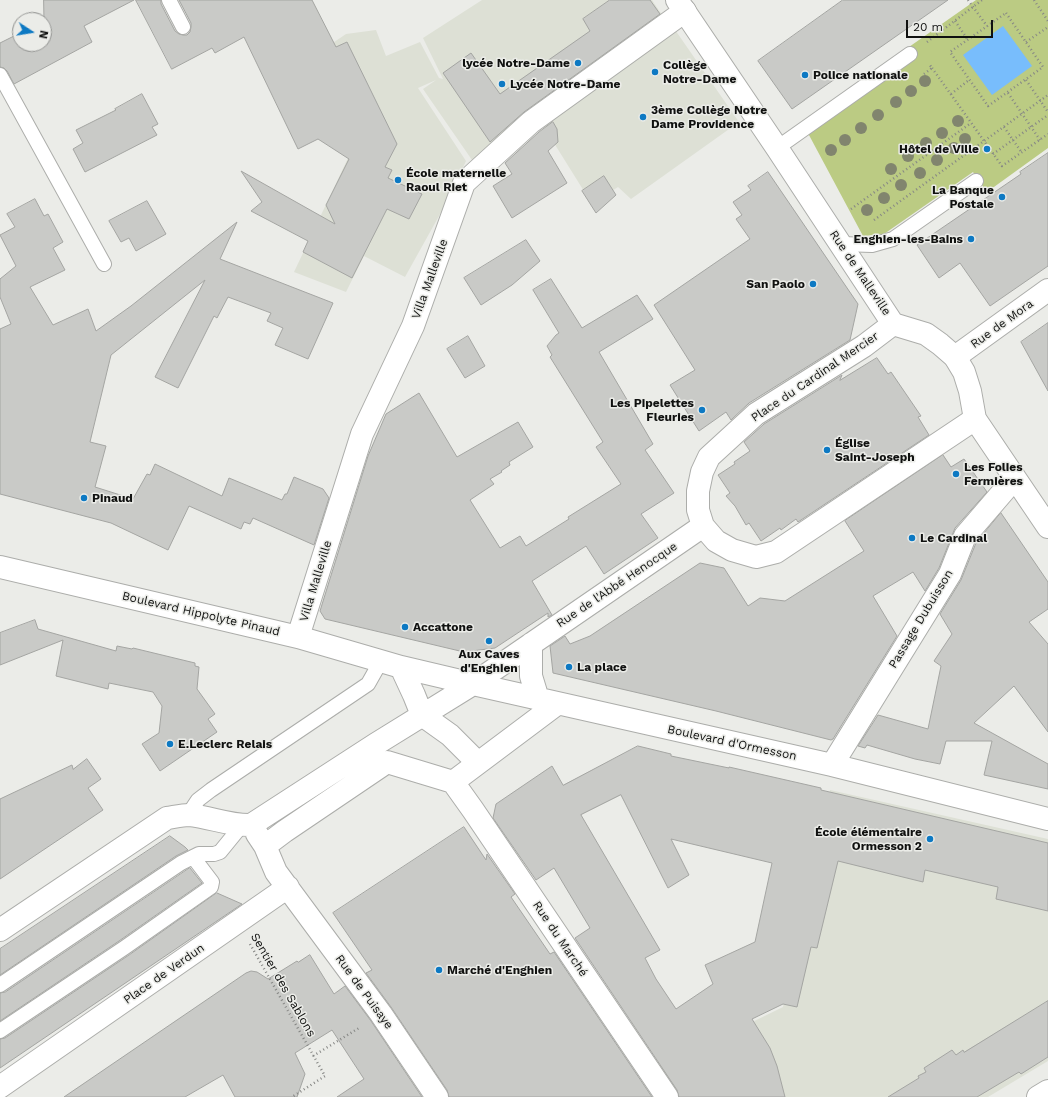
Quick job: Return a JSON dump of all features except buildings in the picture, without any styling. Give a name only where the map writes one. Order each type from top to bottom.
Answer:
[{"type":"street","name":"Rue de Malleville","points":[[681,6],[893,324],[926,334],[955,357],[964,372],[970,391],[975,419],[1014,479],[1048,527]]},
{"type":"street","name":"Villa Malleville","points":[[298,637],[362,434],[412,326],[464,182],[531,122],[681,6]]},
{"type":"street","name":"Rue de Mora","points":[[955,357],[1048,290]]},
{"type":"street","name":"Place du Cardinal Mercier","points":[[893,324],[864,346],[756,414],[709,457],[702,472],[698,491],[698,510],[703,526],[716,541],[732,550],[756,557],[776,552],[975,419]]},
{"type":"street","name":"Passage Dubuisson","points":[[832,765],[950,574],[964,536],[1014,479]]},
{"type":"street","name":"Rue de l'Abbé Henocque","points":[[473,684],[703,526]]},
{"type":"street","name":"Boulevard Hippolyte Pinaud","points":[[0,566],[298,637],[391,664],[473,684]]},
{"type":"street","points":[[382,753],[453,782],[478,763],[547,702],[531,676],[531,644]]},
{"type":"street","points":[[391,664],[414,695],[422,715],[450,735],[478,763]]},
{"type":"street","name":"Boulevard d'Ormesson","points":[[473,684],[547,702],[832,765],[1048,819]]},
{"type":"street","points":[[265,846],[382,753],[422,715],[473,684]]},
{"type":"street","points":[[246,825],[382,753]]},
{"type":"street","name":"Rue du Marché","points":[[453,782],[667,1097]]},
{"type":"street","points":[[0,930],[167,818],[188,815],[246,825],[265,846],[276,872],[288,888]]},
{"type":"street","name":"Place de Verdun","points":[[0,1087],[288,888]]},
{"type":"street","name":"Rue de Puisaye","points":[[288,888],[380,1014],[437,1097]]},
{"type":"street","points":[[1038,1097],[1048,1091]]},
{"type":"lane","points":[[170,0],[184,27]]},
{"type":"lane","points":[[777,148],[910,54]]},
{"type":"lane","points":[[0,75],[104,264]]},
{"type":"lane","points":[[840,244],[872,245],[893,239],[976,181]]},
{"type":"lane","points":[[188,815],[198,800],[211,790],[368,684],[391,664]]},
{"type":"lane","points":[[0,985],[181,863],[199,854],[214,854],[220,852],[246,825]]},
{"type":"lane","points":[[0,1031],[211,888],[212,882],[193,857]]},
{"type":"path","points":[[968,0],[987,26]]},
{"type":"path","points":[[1034,0],[1048,21]]},
{"type":"path","points":[[1006,13],[1043,67],[988,106],[950,52],[968,40],[1006,13]]},
{"type":"path","points":[[955,21],[968,40]]},
{"type":"path","points":[[1026,42],[1048,26]]},
{"type":"path","points":[[932,68],[1002,166],[1048,134]]},
{"type":"path","points":[[951,94],[969,80]]},
{"type":"path","points":[[994,154],[1048,113],[1026,80]]},
{"type":"path","points":[[1008,93],[1040,140]]},
{"type":"path","points":[[870,223],[1048,95]]},
{"type":"path","points":[[851,209],[971,123]]},
{"type":"path","points":[[1004,127],[1022,152]]},
{"type":"path","name":"Sentier des Sablons","points":[[238,923],[325,1076],[292,1097]]},
{"type":"path","name":"Sentier des Sablons","points":[[313,1056],[380,1014]]},
{"type":"shaded area","points":[[482,0],[652,0],[664,18],[472,160],[423,89],[436,80],[418,88],[466,161],[449,198],[405,277],[364,256],[346,292],[294,272],[349,156],[315,55],[346,34],[376,30],[386,56],[420,42],[439,78],[443,79],[423,38]]},
{"type":"shaded area","name":"Collège Notre-Dame","points":[[671,24],[739,122],[631,199],[618,187],[592,204],[539,119]]},
{"type":"shaded area","points":[[830,790],[1048,839],[1048,1061],[988,1097],[673,1097],[654,1070],[783,1007]]},
{"type":"green space","points":[[976,0],[1048,0],[1048,148],[987,192],[973,172],[884,234],[863,236],[802,122]]},
{"type":"water","points":[[1003,26],[1032,66],[992,95],[963,55]]},
{"type":"place","name":"lycée Notre-Dame","points":[[578,63]]},
{"type":"place","name":"Collège Notre-Dame","points":[[655,72]]},
{"type":"place","name":"Police nationale","points":[[805,75]]},
{"type":"place","name":"Lycée Notre-Dame","points":[[502,84]]},
{"type":"place","name":"3ème Collège Notre Dame Providence","points":[[643,117]]},
{"type":"place","name":"Hôtel de Ville","points":[[987,149]]},
{"type":"place","name":"École maternelle Raoul Riet","points":[[398,180]]},
{"type":"place","name":"La Banque Postale","points":[[1002,197]]},
{"type":"place","name":"Enghien-les-Bains","points":[[971,239]]},
{"type":"place","name":"San Paolo","points":[[813,284]]},
{"type":"place","name":"Les Pipelettes Fleuries","points":[[702,410]]},
{"type":"place","name":"Église Saint-Joseph","points":[[827,450]]},
{"type":"place","name":"Les Folies Fermières","points":[[956,474]]},
{"type":"place","name":"Pinaud","points":[[84,498]]},
{"type":"place","name":"Le Cardinal","points":[[912,538]]},
{"type":"place","name":"Accattone","points":[[405,627]]},
{"type":"place","name":"Aux Caves d'Enghien","points":[[489,641]]},
{"type":"place","name":"La place","points":[[569,667]]},
{"type":"place","name":"E.Leclerc Relais","points":[[170,744]]},
{"type":"place","name":"École élémentaire Ormesson 2","points":[[930,839]]},
{"type":"place","name":"Marché d'Enghien","points":[[439,970]]}]
